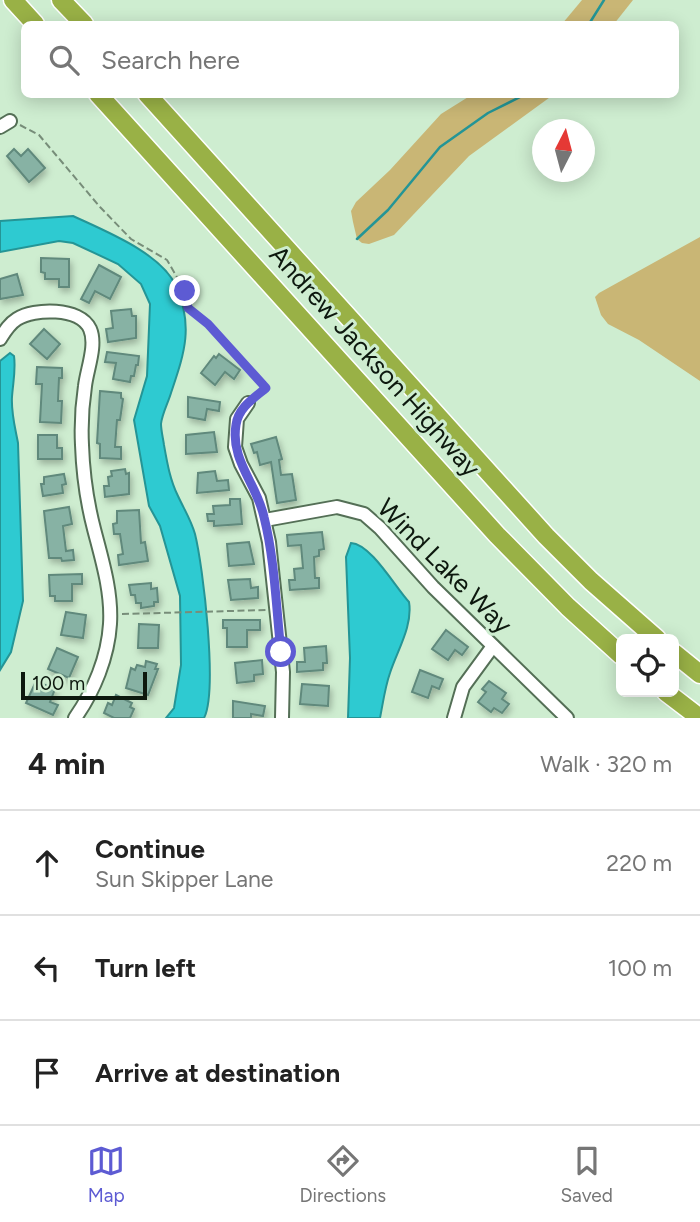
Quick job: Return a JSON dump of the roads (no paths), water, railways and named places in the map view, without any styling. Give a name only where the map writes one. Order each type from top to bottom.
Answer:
[{"type":"highway","points":[[13,0],[32,21]]},
{"type":"highway","points":[[61,0],[81,21]]},
{"type":"highway","name":"Andrew Jackson Highway","points":[[102,98],[497,535],[568,607],[616,650]]},
{"type":"highway","name":"Andrew Jackson Highway","points":[[151,98],[546,536],[591,581],[651,634]]},
{"type":"highway","points":[[679,657],[700,674]]},
{"type":"highway","points":[[663,697],[684,718]]},
{"type":"highway","points":[[673,697],[700,718]]},
{"type":"street","points":[[0,339],[14,321],[35,314],[72,314],[84,320],[91,331],[92,346],[82,422],[83,459],[85,487],[107,582],[111,614],[102,665],[75,718]]},
{"type":"street","points":[[248,403],[237,419],[236,447],[241,464],[259,498],[265,520],[284,685],[282,718]]},
{"type":"street","name":"Wind Lake Way","points":[[265,520],[337,507],[364,514],[567,718]]},
{"type":"street","points":[[454,718],[463,687],[493,646]]},
{"type":"water","points":[[73,216],[131,244],[158,263],[176,286],[185,315],[183,353],[161,426],[171,477],[193,529],[202,572],[210,682],[204,718],[166,718],[174,708],[181,665],[180,596],[160,526],[149,506],[134,420],[147,376],[150,304],[141,284],[118,264],[73,243],[59,241],[0,252],[0,221]]},
{"type":"water","points":[[10,353],[15,361],[12,403],[18,443],[23,601],[11,652],[0,670],[0,361]]},
{"type":"water","points":[[351,543],[359,545],[374,558],[409,602],[407,629],[388,678],[380,718],[348,718],[350,658],[346,557]]},
{"type":"waterway","points":[[591,21],[604,0]]},
{"type":"waterway","points":[[357,239],[388,210],[440,147],[488,113],[518,98]]}]
